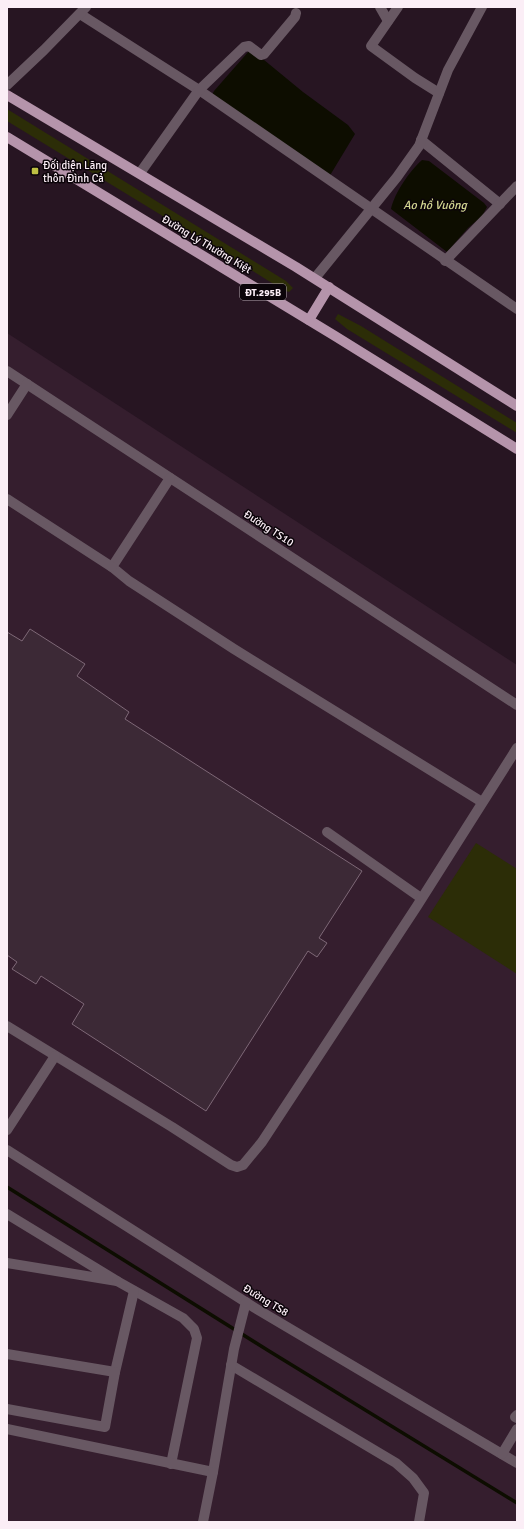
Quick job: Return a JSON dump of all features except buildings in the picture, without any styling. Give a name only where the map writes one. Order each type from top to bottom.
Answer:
[{"type":"main road","points":[[7,95],[315,278],[517,406]]},
{"type":"main road","name":"Đường Lý Thường Kiệt","points":[[7,137],[309,320],[517,449]]},
{"type":"main road","points":[[309,320],[329,287]]},
{"type":"street","points":[[380,7],[388,21]]},
{"type":"street","points":[[398,7],[370,46],[415,78],[440,93]]},
{"type":"street","points":[[315,278],[397,177],[419,146],[448,70],[482,7]]},
{"type":"street","points":[[7,85],[39,56],[83,10],[370,210],[517,309]]},
{"type":"street","points":[[140,173],[199,90],[244,47],[249,46],[261,55],[264,54],[295,17],[296,13]]},
{"type":"street","points":[[421,140],[500,204]]},
{"type":"street","points":[[446,261],[517,186]]},
{"type":"street","name":"Đường TS10","points":[[7,371],[517,705]]},
{"type":"street","points":[[7,415],[27,384]]},
{"type":"street","points":[[112,567],[170,478]]},
{"type":"street","points":[[7,499],[234,649],[482,802]]},
{"type":"street","points":[[7,1026],[231,1165],[238,1167],[243,1165],[262,1142],[517,748]]},
{"type":"street","points":[[327,832],[421,898]]},
{"type":"street","points":[[7,1130],[55,1056]]},
{"type":"street","name":"Đường TS8","points":[[7,1150],[246,1302],[517,1463]]},
{"type":"street","points":[[7,1214],[134,1291],[184,1318],[194,1329],[197,1338],[171,1464]]},
{"type":"street","points":[[7,1263],[117,1281]]},
{"type":"street","points":[[7,1409],[105,1427],[115,1372],[134,1291]]},
{"type":"street","points":[[203,1522],[234,1349],[246,1302]]},
{"type":"street","points":[[7,1354],[115,1372]]},
{"type":"street","points":[[231,1365],[396,1463],[413,1478],[424,1493],[419,1522]]},
{"type":"street","points":[[502,1454],[517,1428]]},
{"type":"street","points":[[7,1429],[213,1472]]},
{"type":"shaded area","points":[[7,109],[286,281],[293,288],[289,292],[283,290],[7,121]]},
{"type":"shaded area","points":[[338,314],[361,326],[517,423],[517,433],[347,329],[335,319]]},
{"type":"shaded area","points":[[7,333],[517,665],[517,1522],[7,1522]]},
{"type":"shaded area","points":[[476,843],[517,869],[517,974],[428,917]]},
{"type":"water","points":[[249,51],[258,55],[303,92],[348,125],[355,134],[329,177],[210,99],[214,91]]},
{"type":"water","name":"Ao hồ Vuông","points":[[422,160],[429,161],[484,203],[487,207],[482,216],[468,228],[447,252],[391,209],[403,183],[412,170]]},
{"type":"waterway","points":[[7,1187],[269,1351],[517,1503]]},
{"type":"place","name":"Đối diện Lăng thôn Đình Cả","points":[[35,171]]}]
